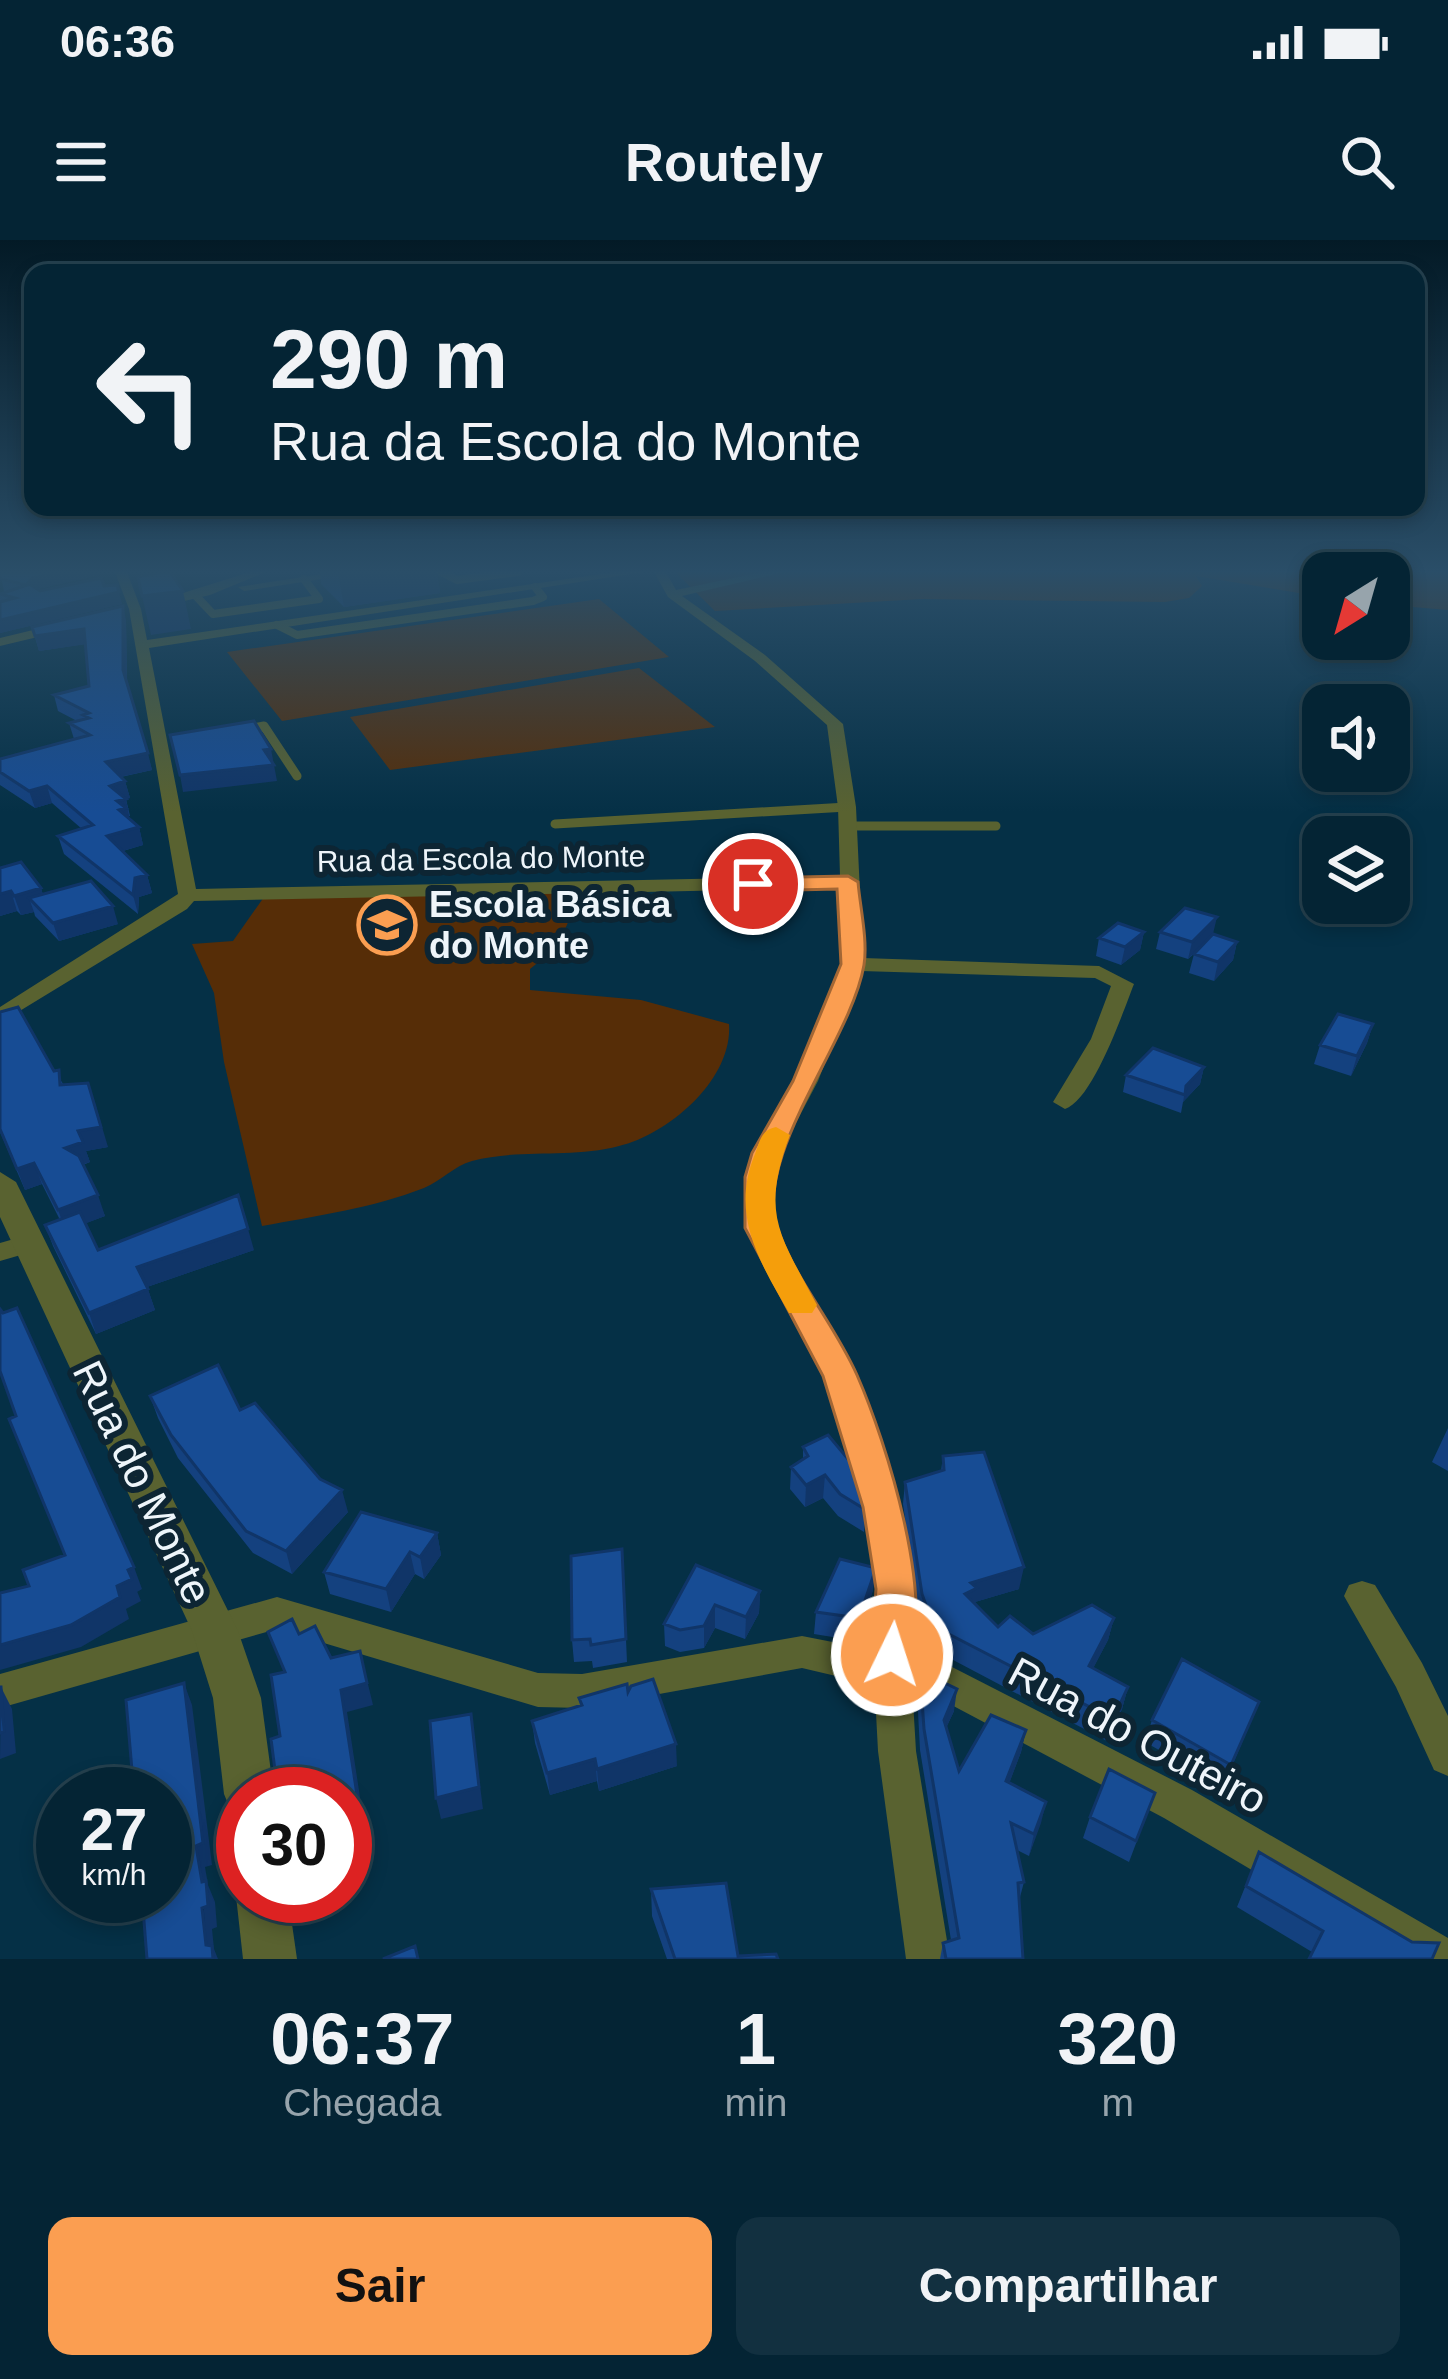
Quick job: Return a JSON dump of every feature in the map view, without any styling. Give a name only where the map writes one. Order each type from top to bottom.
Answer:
[{"type":"street","points":[[0,1016],[180,905],[188,895],[142,652]]},
{"type":"street","points":[[753,652],[835,724],[847,816],[853,964],[806,1081],[767,1153],[760,1177],[761,1228],[840,1376],[882,1507],[896,1589],[892,1655],[897,1751],[928,1959]]},
{"type":"street","name":"Rua da Escola do Monte","points":[[188,895],[848,882]]},
{"type":"street","points":[[853,964],[1099,972],[1123,984],[1102,1039],[1065,1102]]},
{"type":"street","name":"Rua do Monte","points":[[0,1182],[14,1248],[215,1630],[237,1698],[246,1767]]},
{"type":"street","points":[[1362,1596],[1409,1675],[1448,1757]]},
{"type":"street","points":[[0,1691],[277,1613],[538,1690],[582,1691],[802,1652],[853,1664],[892,1655]]},
{"type":"street","name":"Rua do Outeiro","points":[[892,1655],[1178,1804],[1443,1959]]},
{"type":"street","points":[[265,1923],[270,1959]]},
{"type":"lane","points":[[222,734],[264,726],[297,776]]},
{"type":"lane","points":[[159,744],[180,741]]},
{"type":"lane","points":[[555,824],[847,816],[996,826]]},
{"type":"shaded area","points":[[227,652],[663,652],[669,657],[282,721]]},
{"type":"shaded area","points":[[639,668],[715,727],[390,770],[350,717]]},
{"type":"shaded area","points":[[576,891],[562,935],[530,969],[530,990],[641,1000],[729,1024],[721,1065],[694,1101],[658,1130],[619,1146],[472,1161],[405,1195],[262,1226],[224,1062],[214,993],[192,944],[233,941],[264,897]]},
{"type":"building","points":[[86,652],[123,652],[123,670],[148,753],[106,762],[125,781],[110,786],[126,799],[117,801],[126,808],[119,810],[139,827],[107,836],[147,875],[135,878],[133,895],[58,836],[93,825],[47,786],[29,791],[0,772],[0,759],[90,735],[69,723],[89,718],[83,715],[89,713],[54,695],[89,686]]},
{"type":"building","points":[[254,721],[271,749],[264,750],[274,765],[180,775],[170,735]]},
{"type":"building","points":[[21,862],[41,888],[14,896],[11,891],[0,894],[0,868]]},
{"type":"building","points":[[91,881],[113,906],[53,923],[29,898]]},
{"type":"building","points":[[1185,908],[1217,917],[1192,942],[1160,932]]},
{"type":"building","points":[[1118,923],[1144,932],[1125,947],[1099,938]]},
{"type":"building","points":[[1213,934],[1237,942],[1218,962],[1194,954]]},
{"type":"building","points":[[18,1007],[54,1071],[59,1070],[60,1085],[88,1083],[101,1127],[78,1131],[83,1142],[65,1148],[79,1156],[98,1195],[58,1210],[34,1163],[17,1169],[0,1129],[0,1012]]},
{"type":"building","points":[[1338,1014],[1373,1024],[1357,1056],[1320,1045]]},
{"type":"building","points":[[1153,1048],[1204,1067],[1186,1086],[1185,1095],[1126,1075]]},
{"type":"building","points":[[238,1195],[248,1229],[137,1267],[148,1289],[89,1313],[45,1225],[80,1212],[98,1250]]},
{"type":"building","points":[[17,1308],[134,1567],[128,1570],[132,1579],[117,1586],[120,1597],[71,1625],[0,1645],[0,1593],[29,1586],[23,1570],[65,1555],[9,1419],[16,1416],[0,1371],[0,1309],[3,1313]]},
{"type":"building","points":[[218,1365],[240,1410],[255,1403],[320,1479],[342,1490],[286,1551],[246,1531],[171,1435],[150,1396]]},
{"type":"building","points":[[828,1435],[858,1471],[866,1510],[840,1494],[825,1475],[806,1485],[791,1467],[808,1456],[803,1447]]},
{"type":"building","points":[[984,1452],[1024,1567],[971,1583],[977,1588],[965,1594],[998,1627],[1010,1616],[1033,1634],[1092,1605],[1114,1618],[1089,1666],[1128,1687],[1113,1719],[932,1622],[922,1594],[905,1482],[944,1470],[943,1456]]},
{"type":"building","points":[[361,1512],[437,1533],[420,1557],[410,1552],[386,1589],[324,1572]]},
{"type":"building","points":[[622,1549],[626,1639],[591,1645],[590,1639],[572,1640],[571,1556]]},
{"type":"building","points":[[840,1559],[876,1568],[859,1618],[816,1612]]},
{"type":"building","points":[[696,1565],[760,1591],[746,1617],[715,1605],[704,1626],[680,1630],[664,1624]]},
{"type":"building","points":[[292,1619],[299,1634],[315,1626],[331,1658],[360,1651],[367,1683],[341,1690],[353,1767],[275,1767],[271,1739],[280,1736],[271,1675],[285,1672],[268,1632]]},
{"type":"building","points":[[1182,1659],[1259,1702],[1231,1765],[1152,1720]]},
{"type":"building","points":[[920,1671],[957,1689],[944,1720],[959,1771],[991,1715],[1026,1730],[1006,1781],[1046,1802],[1034,1834],[1011,1823],[1024,1882],[1018,1883],[1023,1959],[946,1959],[943,1943],[959,1938],[924,1729]]},
{"type":"building","points":[[653,1679],[676,1744],[597,1769],[595,1759],[547,1773],[532,1721],[582,1705],[579,1698],[627,1684],[628,1692],[631,1686]]},
{"type":"building","points":[[184,1683],[203,1843],[196,1846],[202,1882],[206,1881],[208,1906],[202,1908],[206,1945],[212,1946],[213,1959],[147,1959],[144,1923],[192,1923],[192,1767],[132,1767],[126,1700]]},
{"type":"building","points":[[0,1687],[4,1731],[0,1733]]},
{"type":"building","points":[[471,1714],[479,1787],[436,1798],[430,1721]]},
{"type":"building","points":[[1109,1769],[1155,1793],[1136,1841],[1090,1817]]},
{"type":"building","points":[[1259,1852],[1412,1942],[1439,1943],[1432,1959],[1309,1959],[1323,1931],[1246,1886]]},
{"type":"building","points":[[726,1883],[738,1956],[776,1954],[778,1959],[675,1959],[651,1889]]},
{"type":"building","points":[[415,1946],[418,1959],[383,1959]]},
{"type":"slow traffic","points":[[776,1135],[760,1177],[761,1228],[801,1305]]},
{"type":"place","name":"Escola Básica do Monte","points":[[387,925]]},
{"type":"route","points":[[753,884],[848,882],[853,964],[806,1081],[767,1153],[760,1177],[761,1228],[840,1376],[882,1507],[896,1589],[892,1655]]}]
